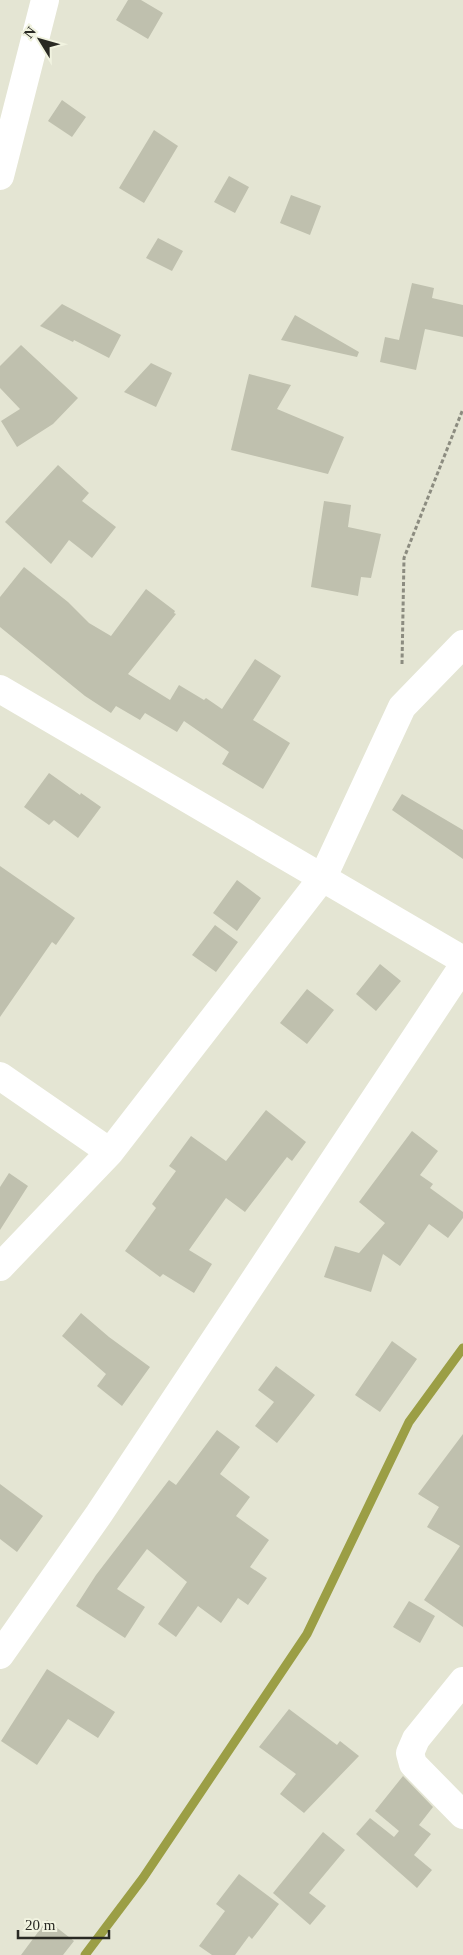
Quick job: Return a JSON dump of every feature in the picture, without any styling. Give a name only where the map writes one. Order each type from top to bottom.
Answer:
[{"type":"street","points":[[0,176],[45,0]]},
{"type":"street","points":[[0,1267],[110,1152],[323,877],[402,707],[463,644]]},
{"type":"street","points":[[0,689],[463,960]]},
{"type":"street","points":[[0,1654],[99,1514],[463,966]]},
{"type":"street","points":[[0,1076],[110,1152]]},
{"type":"street","points":[[463,1681],[416,1739],[410,1753],[413,1764],[463,1814]]},
{"type":"path","points":[[402,707],[404,558],[463,409]]},
{"type":"building","points":[[128,0],[141,0],[163,13],[148,39],[116,20]]},
{"type":"building","points":[[62,100],[86,117],[72,137],[48,121]]},
{"type":"building","points":[[154,130],[178,146],[144,203],[119,188]]},
{"type":"building","points":[[229,176],[249,187],[235,213],[214,202]]},
{"type":"building","points":[[291,195],[321,206],[310,235],[280,223]]},
{"type":"building","points":[[158,238],[183,251],[172,271],[146,258]]},
{"type":"building","points":[[412,283],[434,288],[432,298],[463,305],[463,337],[425,329],[416,370],[380,362],[385,337],[399,340]]},
{"type":"building","points":[[62,304],[121,335],[109,358],[74,340],[73,342],[40,326]]},
{"type":"building","points":[[295,315],[359,352],[357,357],[281,340]]},
{"type":"building","points":[[21,345],[78,398],[53,424],[17,447],[1,421],[20,409],[0,388],[0,366]]},
{"type":"building","points":[[151,363],[172,373],[156,407],[124,392]]},
{"type":"building","points":[[249,374],[291,385],[277,409],[344,437],[328,474],[231,450]]},
{"type":"building","points":[[58,465],[89,493],[82,501],[116,527],[92,558],[69,540],[51,564],[5,522]]},
{"type":"building","points":[[324,501],[351,505],[348,527],[381,534],[371,578],[361,577],[358,596],[311,587]]},
{"type":"building","points":[[24,567],[68,602],[89,623],[111,636],[146,589],[175,611],[174,613],[176,614],[128,674],[170,700],[179,685],[204,700],[206,698],[222,709],[255,659],[281,676],[253,720],[290,743],[263,789],[222,764],[229,752],[184,721],[177,732],[145,713],[140,720],[116,706],[111,713],[85,696],[0,627],[0,597]]},
{"type":"building","points":[[49,773],[101,807],[78,838],[54,820],[49,825],[24,807]]},
{"type":"building","points":[[402,794],[463,830],[463,859],[392,810]]},
{"type":"building","points":[[0,866],[75,918],[56,945],[52,942],[0,1017]]},
{"type":"building","points":[[237,880],[261,898],[237,931],[213,913]]},
{"type":"building","points":[[215,925],[238,942],[216,972],[192,955]]},
{"type":"building","points":[[380,964],[401,981],[376,1011],[356,994]]},
{"type":"building","points":[[307,989],[334,1010],[307,1044],[280,1023]]},
{"type":"building","points":[[266,1110],[306,1142],[292,1161],[287,1157],[245,1212],[226,1198],[189,1250],[212,1264],[194,1293],[163,1274],[160,1277],[125,1251],[156,1208],[152,1204],[176,1171],[169,1166],[191,1136],[226,1161]]},
{"type":"building","points":[[412,1131],[438,1151],[420,1175],[433,1184],[430,1188],[463,1212],[463,1218],[448,1238],[429,1224],[400,1266],[383,1254],[371,1292],[324,1277],[335,1246],[359,1253],[385,1223],[359,1202]]},
{"type":"building","points":[[9,1173],[28,1186],[0,1230],[0,1187]]},
{"type":"building","points":[[81,1313],[109,1337],[150,1367],[122,1406],[97,1386],[106,1374],[62,1336]]},
{"type":"building","points":[[392,1341],[417,1359],[380,1412],[355,1395]]},
{"type":"building","points":[[276,1366],[315,1395],[277,1443],[255,1426],[274,1402],[258,1390]]},
{"type":"building","points":[[217,1430],[240,1447],[220,1474],[250,1497],[236,1516],[269,1540],[250,1567],[267,1578],[248,1605],[238,1598],[221,1623],[198,1606],[176,1637],[158,1624],[187,1582],[147,1549],[117,1589],[145,1607],[125,1638],[76,1606],[96,1575],[169,1480],[176,1485]]},
{"type":"building","points":[[463,1434],[463,1627],[424,1600],[460,1546],[427,1527],[439,1507],[418,1494]]},
{"type":"building","points":[[0,1484],[43,1516],[17,1552],[0,1539]]},
{"type":"building","points":[[409,1601],[435,1616],[420,1643],[393,1627]]},
{"type":"building","points":[[47,1669],[115,1712],[98,1738],[68,1719],[37,1765],[1,1741]]},
{"type":"building","points":[[289,1709],[337,1745],[340,1741],[359,1756],[304,1813],[280,1794],[296,1774],[259,1747]]},
{"type":"building","points":[[403,1776],[433,1807],[419,1825],[431,1834],[414,1855],[432,1870],[417,1888],[356,1834],[370,1818],[394,1837],[399,1831],[375,1811]]},
{"type":"building","points":[[323,1832],[345,1850],[309,1893],[326,1906],[310,1925],[273,1893]]},
{"type":"building","points":[[239,1874],[279,1904],[252,1939],[249,1936],[235,1955],[212,1955],[199,1946],[225,1911],[216,1904]]},
{"type":"building","points":[[47,1920],[74,1941],[63,1955],[21,1955]]},
{"type":"waterway","points":[[85,1955],[143,1878],[307,1634],[409,1422],[463,1348]]}]
